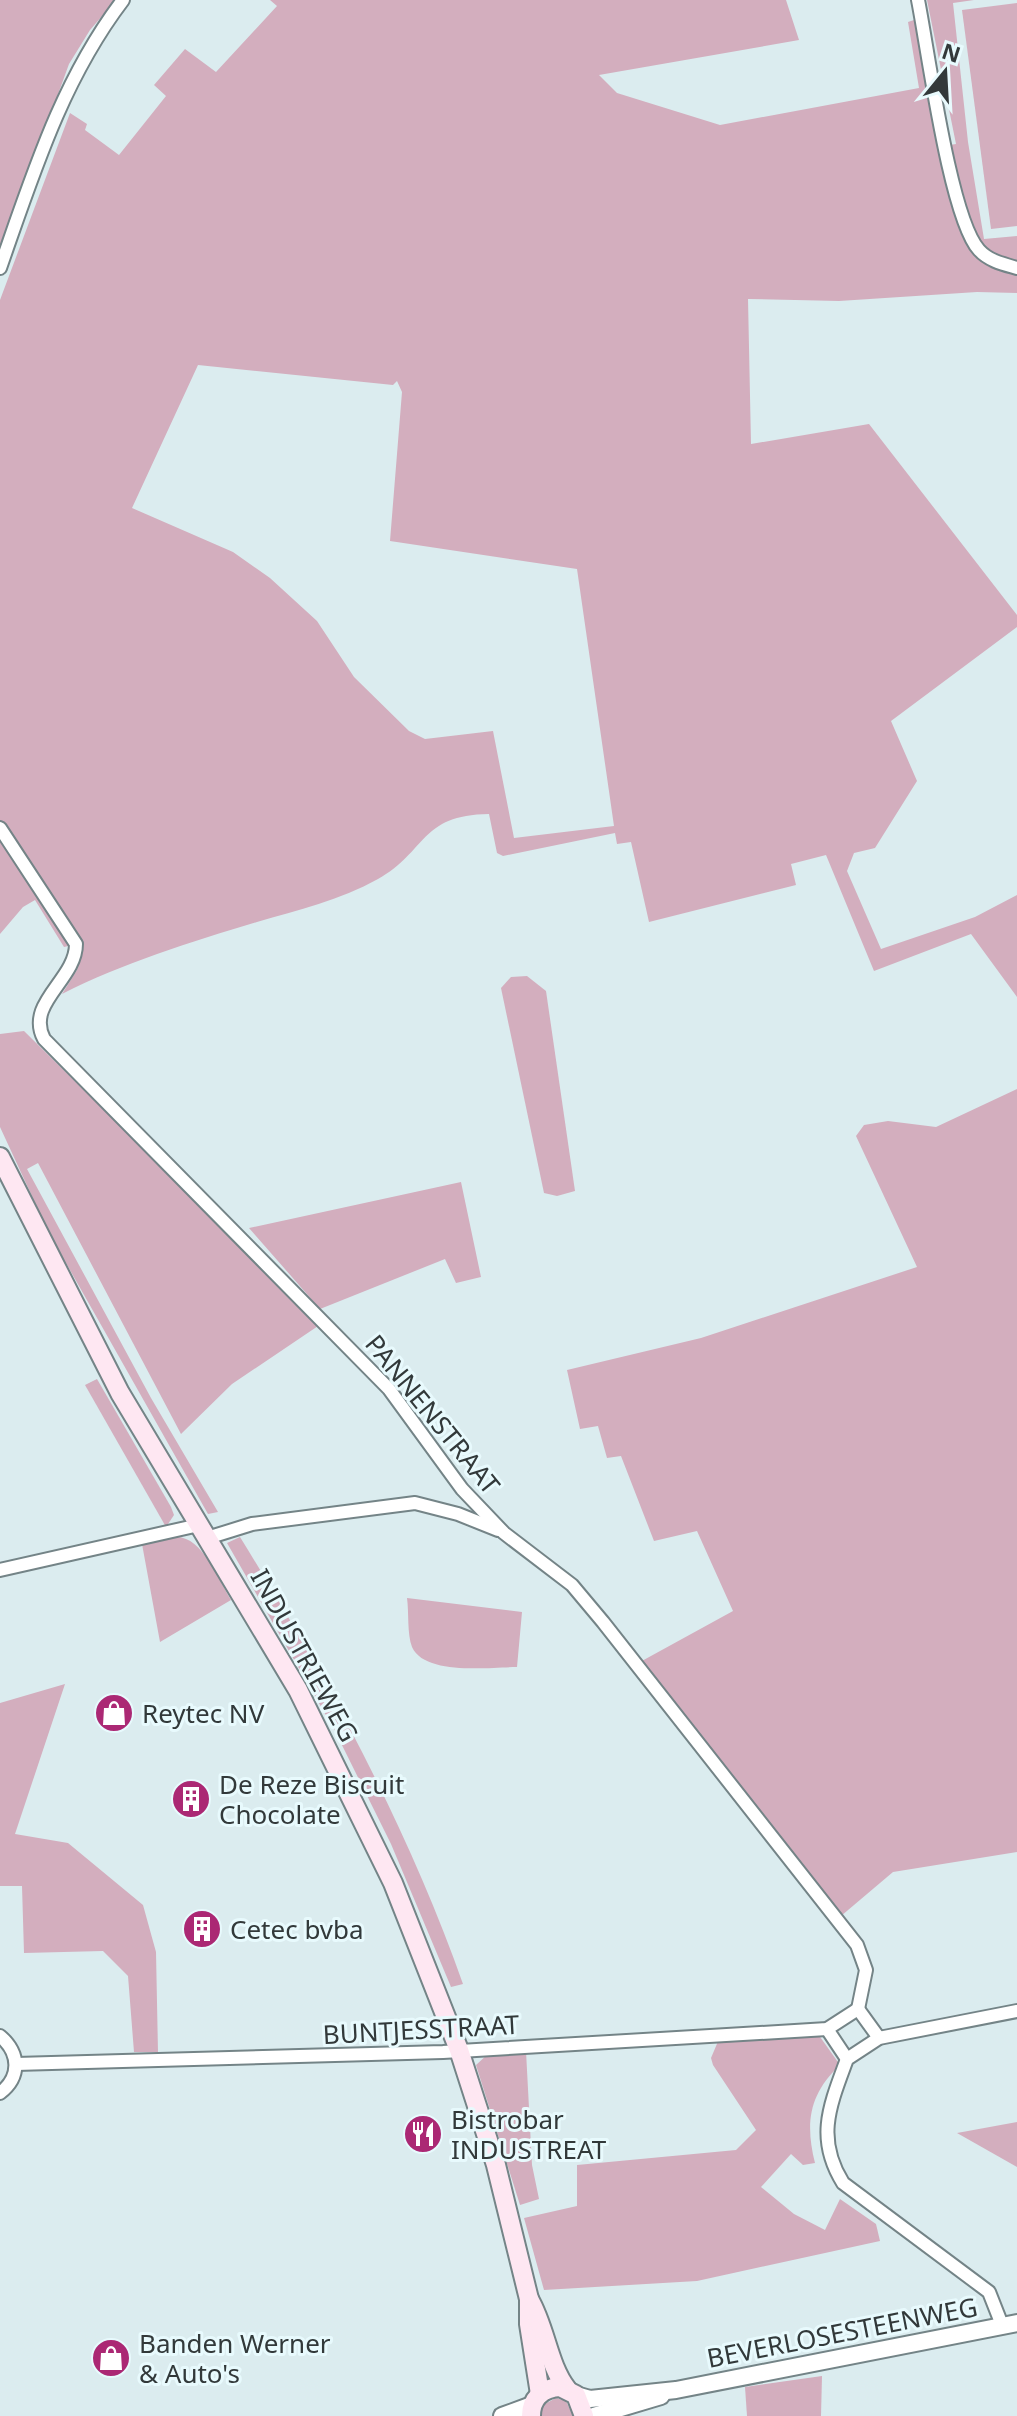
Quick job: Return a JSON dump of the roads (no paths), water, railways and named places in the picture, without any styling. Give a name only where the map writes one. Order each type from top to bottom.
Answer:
[{"type":"main road","name":"INDUSTRIEWEG","points":[[0,1157],[120,1393],[291,1676],[350,1789],[393,1883],[459,2050],[496,2165],[529,2299],[534,2405]]},
{"type":"main road","name":"INDUSTRIEWEG","points":[[529,2299],[543,2323],[557,2377],[572,2392],[584,2416]]},
{"type":"main road","points":[[534,2405],[552,2387],[572,2392]]},
{"type":"street","points":[[0,268],[66,88],[94,38],[123,0]]},
{"type":"street","points":[[918,0],[957,204],[977,248],[990,260],[1017,268]]},
{"type":"street","name":"PANNENSTRAAT","points":[[0,828],[76,944],[74,961],[40,1013],[38,1027],[44,1039],[379,1378],[462,1489],[504,1533],[572,1585],[857,1945],[866,1970],[858,2009]]},
{"type":"street","points":[[0,1570],[252,1524],[415,1503],[458,1514],[504,1533]]},
{"type":"street","points":[[858,2009],[879,2038]]},
{"type":"street","name":"BUNTJESSTRAAT","points":[[16,2064],[459,2050],[827,2029],[858,2009]]},
{"type":"street","points":[[1009,2324],[989,2292],[858,2195],[835,2171],[827,2148],[826,2132],[847,2059],[879,2038],[1017,2011]]},
{"type":"street","points":[[827,2029],[847,2059]]},
{"type":"street","points":[[0,2036],[9,2044],[16,2064],[9,2085],[0,2093]]},
{"type":"street","name":"BEVERLOSESTEENWEG","points":[[572,2392],[590,2399],[676,2390],[1009,2324]]},
{"type":"street","name":"BEVERLOSESTEENWEG","points":[[594,2416],[676,2390]]},
{"type":"street","points":[[502,2416],[534,2405]]},
{"type":"place","name":"Reytec NV","points":[[114,1713]]},
{"type":"place","name":"De Reze Biscuit Chocolate","points":[[191,1799]]},
{"type":"place","name":"Cetec bvba","points":[[202,1929]]},
{"type":"place","name":"Bistrobar INDUSTREAT","points":[[423,2134]]},
{"type":"place","name":"Banden Werner & Auto's","points":[[111,2358]]}]
